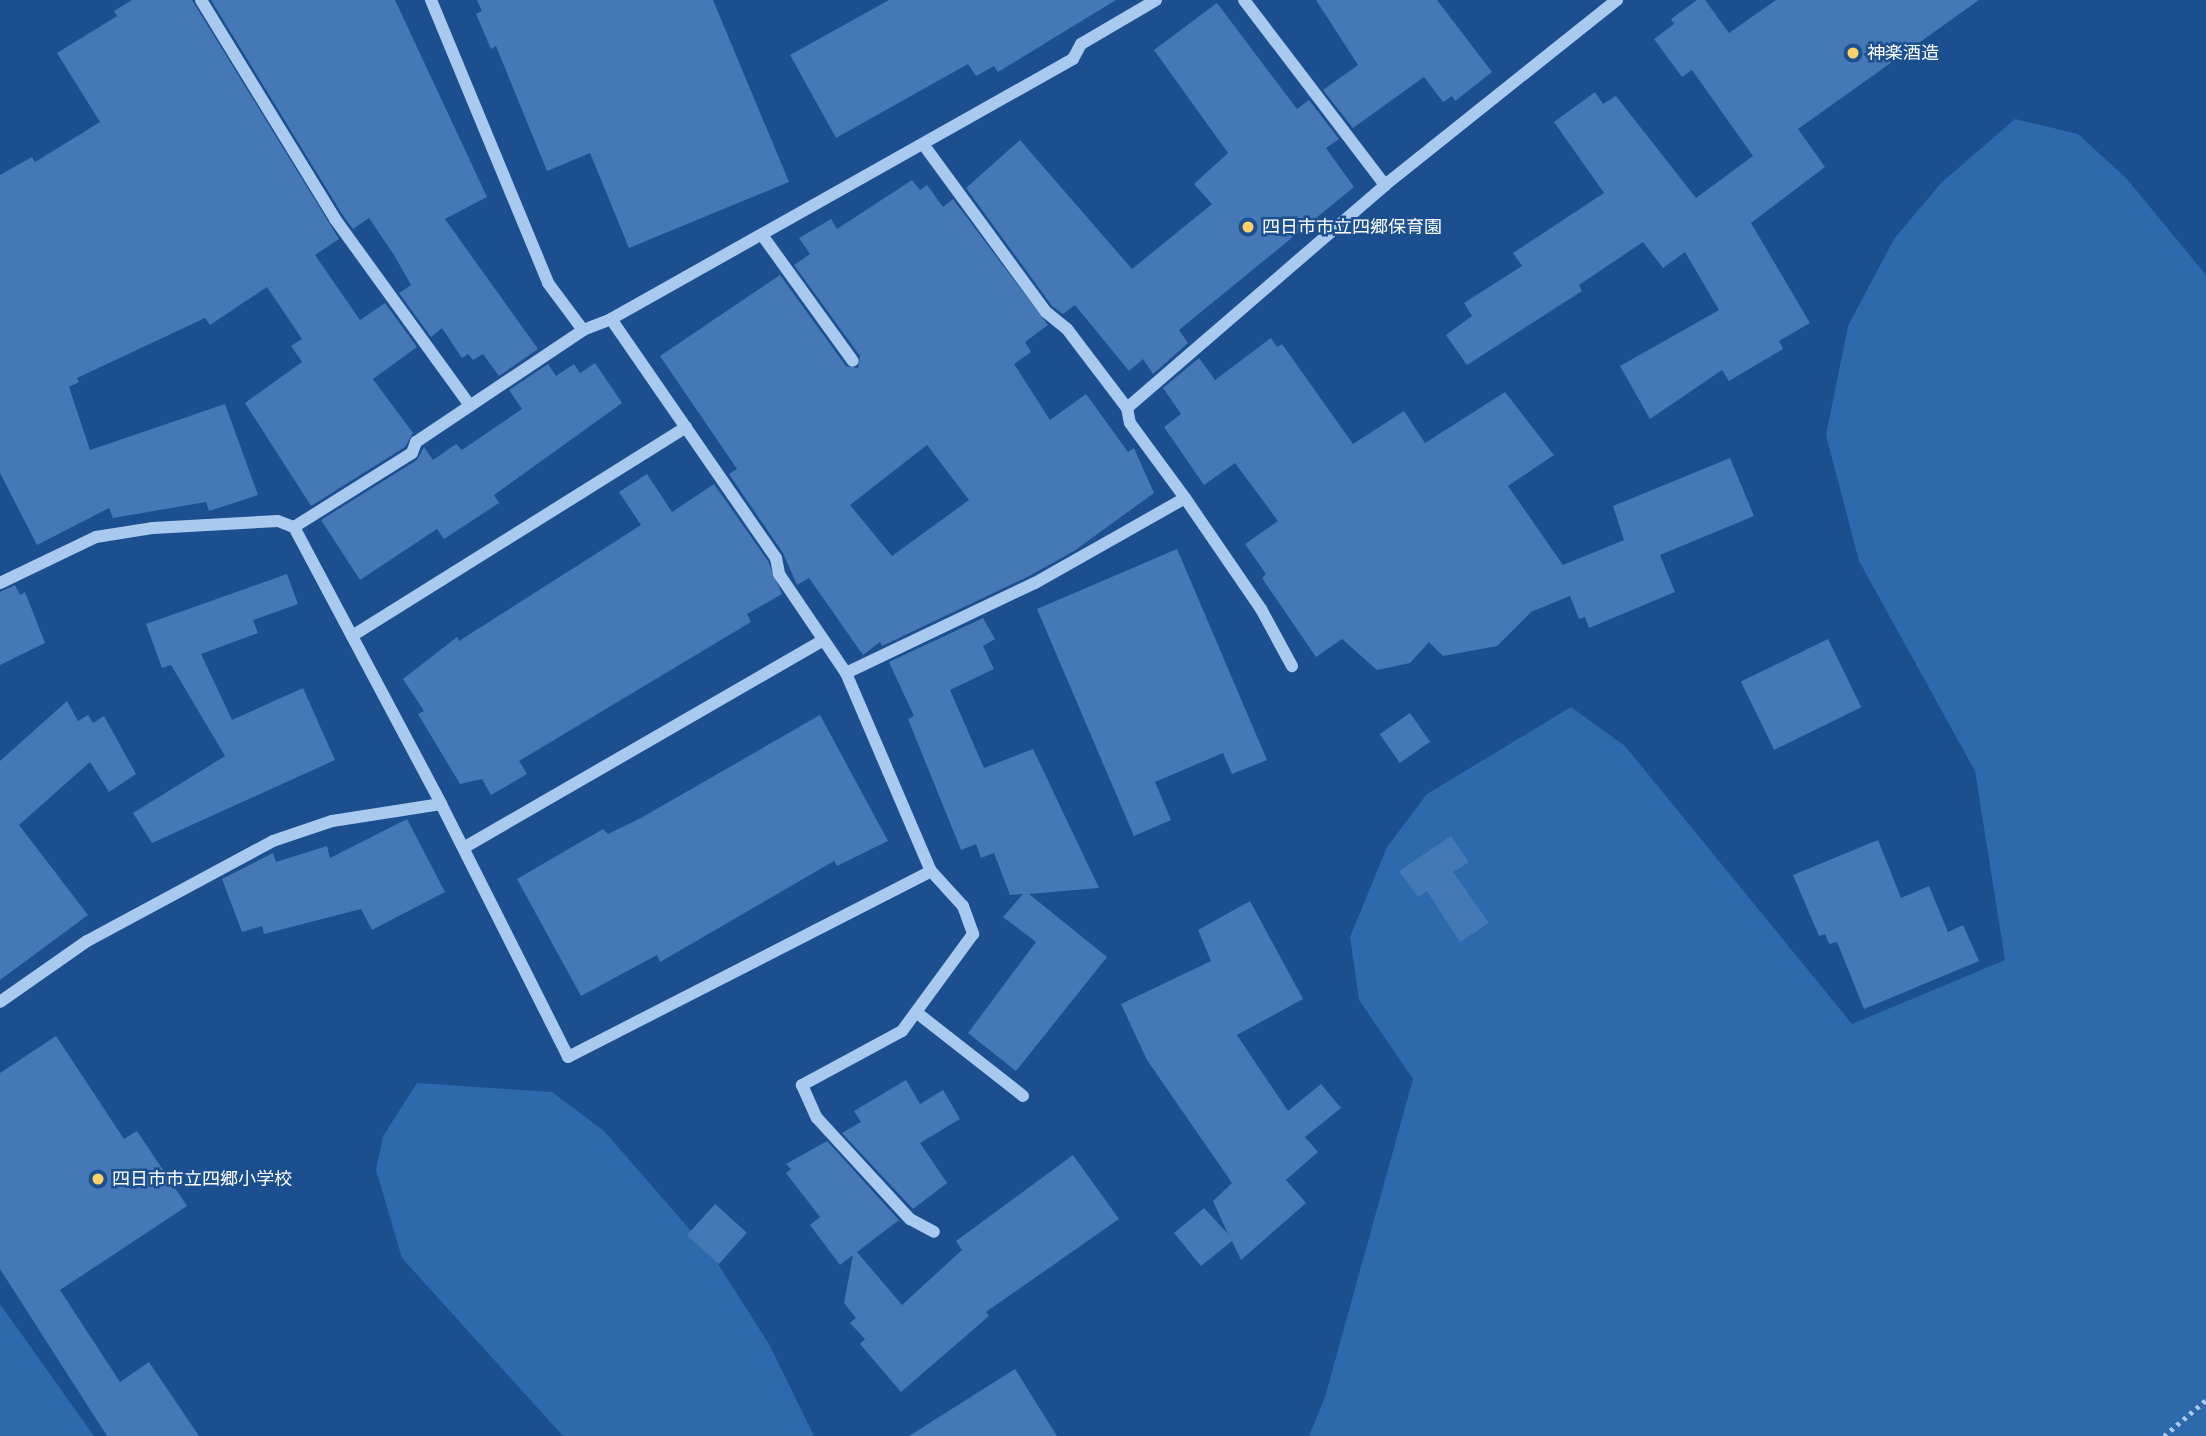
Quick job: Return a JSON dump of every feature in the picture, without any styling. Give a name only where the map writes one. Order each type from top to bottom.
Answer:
[{"type":"street","points":[[201,0],[335,219],[469,404]]},
{"type":"street","points":[[431,0],[548,283],[583,330]]},
{"type":"street","points":[[294,527],[412,453],[416,442],[583,330],[611,319],[1073,59],[1081,44],[1156,0]]},
{"type":"street","points":[[1244,0],[1385,185]]},
{"type":"street","points":[[1126,408],[1385,185],[1617,0]]},
{"type":"street","points":[[923,144],[1046,312],[1067,329],[1126,408],[1130,423],[1261,609],[1292,666]]},
{"type":"street","points":[[762,235],[853,361]]},
{"type":"street","points":[[611,319],[776,558],[779,574],[846,673],[931,871],[962,906],[972,934],[902,1031],[802,1085],[817,1118],[910,1219],[934,1232]]},
{"type":"street","points":[[352,636],[686,427]]},
{"type":"street","points":[[846,673],[1035,583],[1185,498]]},
{"type":"street","points":[[0,583],[96,537],[153,528],[278,521],[294,527],[465,847],[568,1057],[931,871]]},
{"type":"street","points":[[465,847],[823,640]]},
{"type":"street","points":[[0,1002],[142,908],[273,841],[332,821],[442,804]]},
{"type":"street","points":[[916,1012],[1023,1096]]},
{"type":"path","points":[[2164,1436],[2206,1400]]},
{"type":"shaded area","points":[[2015,119],[2078,134],[2126,178],[2206,275],[2206,1436],[1309,1436],[1325,1397],[1413,1079],[1359,1000],[1350,937],[1387,847],[1427,794],[1571,707],[1625,746],[1852,1024],[2005,960],[1975,771],[1859,561],[1826,435],[1848,326],[1894,239],[1941,183]]},
{"type":"shaded area","points":[[417,1083],[552,1092],[604,1131],[713,1256],[769,1344],[814,1436],[563,1436],[402,1258],[376,1170],[383,1136]]},
{"type":"shaded area","points":[[0,1304],[94,1436],[0,1436]]},
{"type":"building","points":[[132,0],[192,0],[339,239],[315,255],[360,320],[385,303],[417,347],[373,379],[413,433],[405,447],[311,506],[245,403],[302,362],[291,346],[302,339],[267,287],[210,325],[205,318],[77,378],[79,382],[69,387],[90,450],[225,404],[258,495],[209,511],[206,502],[113,518],[109,508],[37,545],[0,473],[0,175],[32,157],[35,162],[100,122],[57,53],[117,16],[114,11]]},
{"type":"building","points":[[211,0],[395,0],[487,197],[445,219],[538,349],[499,376],[483,354],[473,360],[468,354],[462,358],[442,328],[431,337],[399,293],[411,285],[394,255],[369,218],[353,229],[342,214]]},
{"type":"building","points":[[477,0],[713,0],[789,182],[629,248],[590,153],[547,171],[496,46],[491,49],[476,14],[482,11]]},
{"type":"building","points":[[889,0],[1116,0],[998,72],[994,66],[976,76],[968,64],[836,138],[790,55]]},
{"type":"building","points":[[1316,0],[1437,0],[1492,72],[1455,101],[1452,96],[1443,102],[1424,77],[1353,128],[1323,90],[1358,65]]},
{"type":"building","points":[[1697,0],[1705,0],[1729,33],[1776,0],[1979,0],[1798,129],[1825,167],[1751,223],[1810,323],[1779,341],[1783,349],[1729,381],[1722,370],[1650,419],[1620,366],[1719,310],[1685,252],[1663,268],[1643,242],[1579,285],[1582,291],[1467,365],[1446,335],[1472,316],[1464,303],[1522,266],[1513,253],[1604,193],[1554,122],[1595,92],[1603,104],[1616,96],[1696,198],[1753,156],[1692,70],[1682,77],[1654,39],[1674,24],[1671,19]]},
{"type":"building","points":[[1217,3],[1297,109],[1309,100],[1339,139],[1326,148],[1354,187],[1179,330],[1188,343],[1153,374],[1143,359],[1129,371],[1075,305],[1063,314],[1052,306],[966,188],[1020,140],[1132,269],[1212,204],[1194,184],[1228,153],[1154,50]]},
{"type":"building","points":[[912,180],[920,190],[927,185],[943,207],[953,199],[1048,325],[1025,342],[1031,352],[1014,364],[1050,420],[1086,394],[1128,452],[1134,448],[1154,493],[1074,551],[1031,575],[882,646],[880,642],[863,655],[809,578],[797,585],[783,553],[729,474],[737,469],[660,356],[780,275],[846,366],[858,368],[860,356],[794,265],[810,254],[799,238],[831,219],[837,229]],"holes":[[[927,445],[969,500],[892,556],[850,505]]]},
{"type":"building","points":[[1271,338],[1277,347],[1282,344],[1353,444],[1404,411],[1425,443],[1505,392],[1554,455],[1508,486],[1563,565],[1624,540],[1613,506],[1730,458],[1754,516],[1660,555],[1675,592],[1589,628],[1585,617],[1579,619],[1570,596],[1531,612],[1497,646],[1443,656],[1429,642],[1410,663],[1377,670],[1342,639],[1316,657],[1262,578],[1266,574],[1245,544],[1278,521],[1235,463],[1204,485],[1164,427],[1181,414],[1163,388],[1199,358],[1215,380]]},
{"type":"building","points":[[595,363],[622,403],[494,495],[499,503],[444,539],[437,529],[360,580],[321,520],[417,460],[424,447],[433,460],[456,444],[462,450],[522,409],[509,390],[548,364],[556,376],[574,364],[580,373]]},
{"type":"building","points":[[647,474],[672,512],[714,484],[768,561],[782,594],[747,614],[751,622],[519,761],[527,774],[491,795],[482,779],[460,784],[418,714],[424,711],[403,679],[457,637],[459,641],[641,525],[619,492]]},
{"type":"building","points":[[1177,549],[1267,760],[1232,774],[1223,753],[1155,782],[1171,820],[1134,836],[1037,609]]},
{"type":"building","points":[[287,574],[298,604],[253,620],[258,633],[201,654],[232,720],[303,688],[335,760],[152,843],[133,813],[225,756],[171,665],[162,668],[146,624]]},
{"type":"building","points":[[15,585],[20,595],[25,592],[45,643],[0,665],[0,592]]},
{"type":"building","points":[[983,618],[995,639],[983,646],[994,669],[950,690],[984,768],[1033,749],[1099,888],[1029,894],[1107,957],[1016,1071],[968,1033],[1036,942],[1003,917],[1023,894],[1010,895],[994,853],[981,858],[976,844],[961,850],[908,719],[914,716],[889,662]]},
{"type":"building","points":[[1828,639],[1861,707],[1774,750],[1741,682]]},
{"type":"building","points":[[67,701],[78,721],[88,715],[93,723],[104,716],[136,774],[109,792],[90,762],[19,825],[88,915],[0,980],[0,761]]},
{"type":"building","points":[[1410,713],[1430,742],[1400,763],[1380,734]]},
{"type":"building","points":[[820,715],[888,841],[837,866],[834,861],[660,962],[657,955],[581,996],[517,879],[603,829],[608,834],[641,818]]},
{"type":"building","points":[[407,819],[445,892],[372,930],[361,909],[264,934],[262,926],[242,932],[222,879],[273,853],[276,862],[327,846],[330,858]]},
{"type":"building","points":[[1451,836],[1469,862],[1453,872],[1489,923],[1460,942],[1427,891],[1418,897],[1399,871]]},
{"type":"building","points":[[1878,840],[1901,898],[1929,886],[1948,932],[1963,925],[1979,961],[1864,1009],[1837,942],[1829,944],[1825,934],[1819,936],[1793,875]]},
{"type":"building","points":[[1250,901],[1303,999],[1237,1035],[1288,1111],[1321,1084],[1341,1108],[1305,1137],[1318,1152],[1286,1180],[1306,1203],[1241,1260],[1232,1241],[1201,1266],[1174,1233],[1204,1208],[1228,1234],[1213,1201],[1232,1183],[1147,1060],[1121,1004],[1211,961],[1198,930]]},
{"type":"building","points":[[56,1036],[124,1139],[137,1131],[187,1206],[60,1290],[120,1382],[149,1362],[199,1436],[107,1436],[0,1269],[0,1073]]},
{"type":"building","points":[[906,1080],[920,1104],[943,1090],[960,1119],[920,1143],[947,1183],[913,1209],[842,1133],[861,1122],[854,1111]]},
{"type":"building","points":[[827,1141],[899,1220],[857,1252],[902,1305],[962,1250],[956,1241],[1073,1155],[1119,1219],[986,1312],[989,1316],[901,1392],[860,1344],[865,1339],[850,1323],[856,1318],[844,1303],[853,1255],[840,1265],[810,1225],[820,1217],[786,1173],[791,1169],[786,1164]]},
{"type":"building","points":[[715,1204],[747,1233],[719,1264],[687,1235]]},
{"type":"building","points":[[1015,1369],[1057,1436],[909,1436]]},
{"type":"place","name":"神楽酒造","points":[[1853,53]]},
{"type":"place","name":"四日市市立四郷保育園","points":[[1248,227]]},
{"type":"place","name":"四日市市立四郷小学校","points":[[98,1179]]}]
